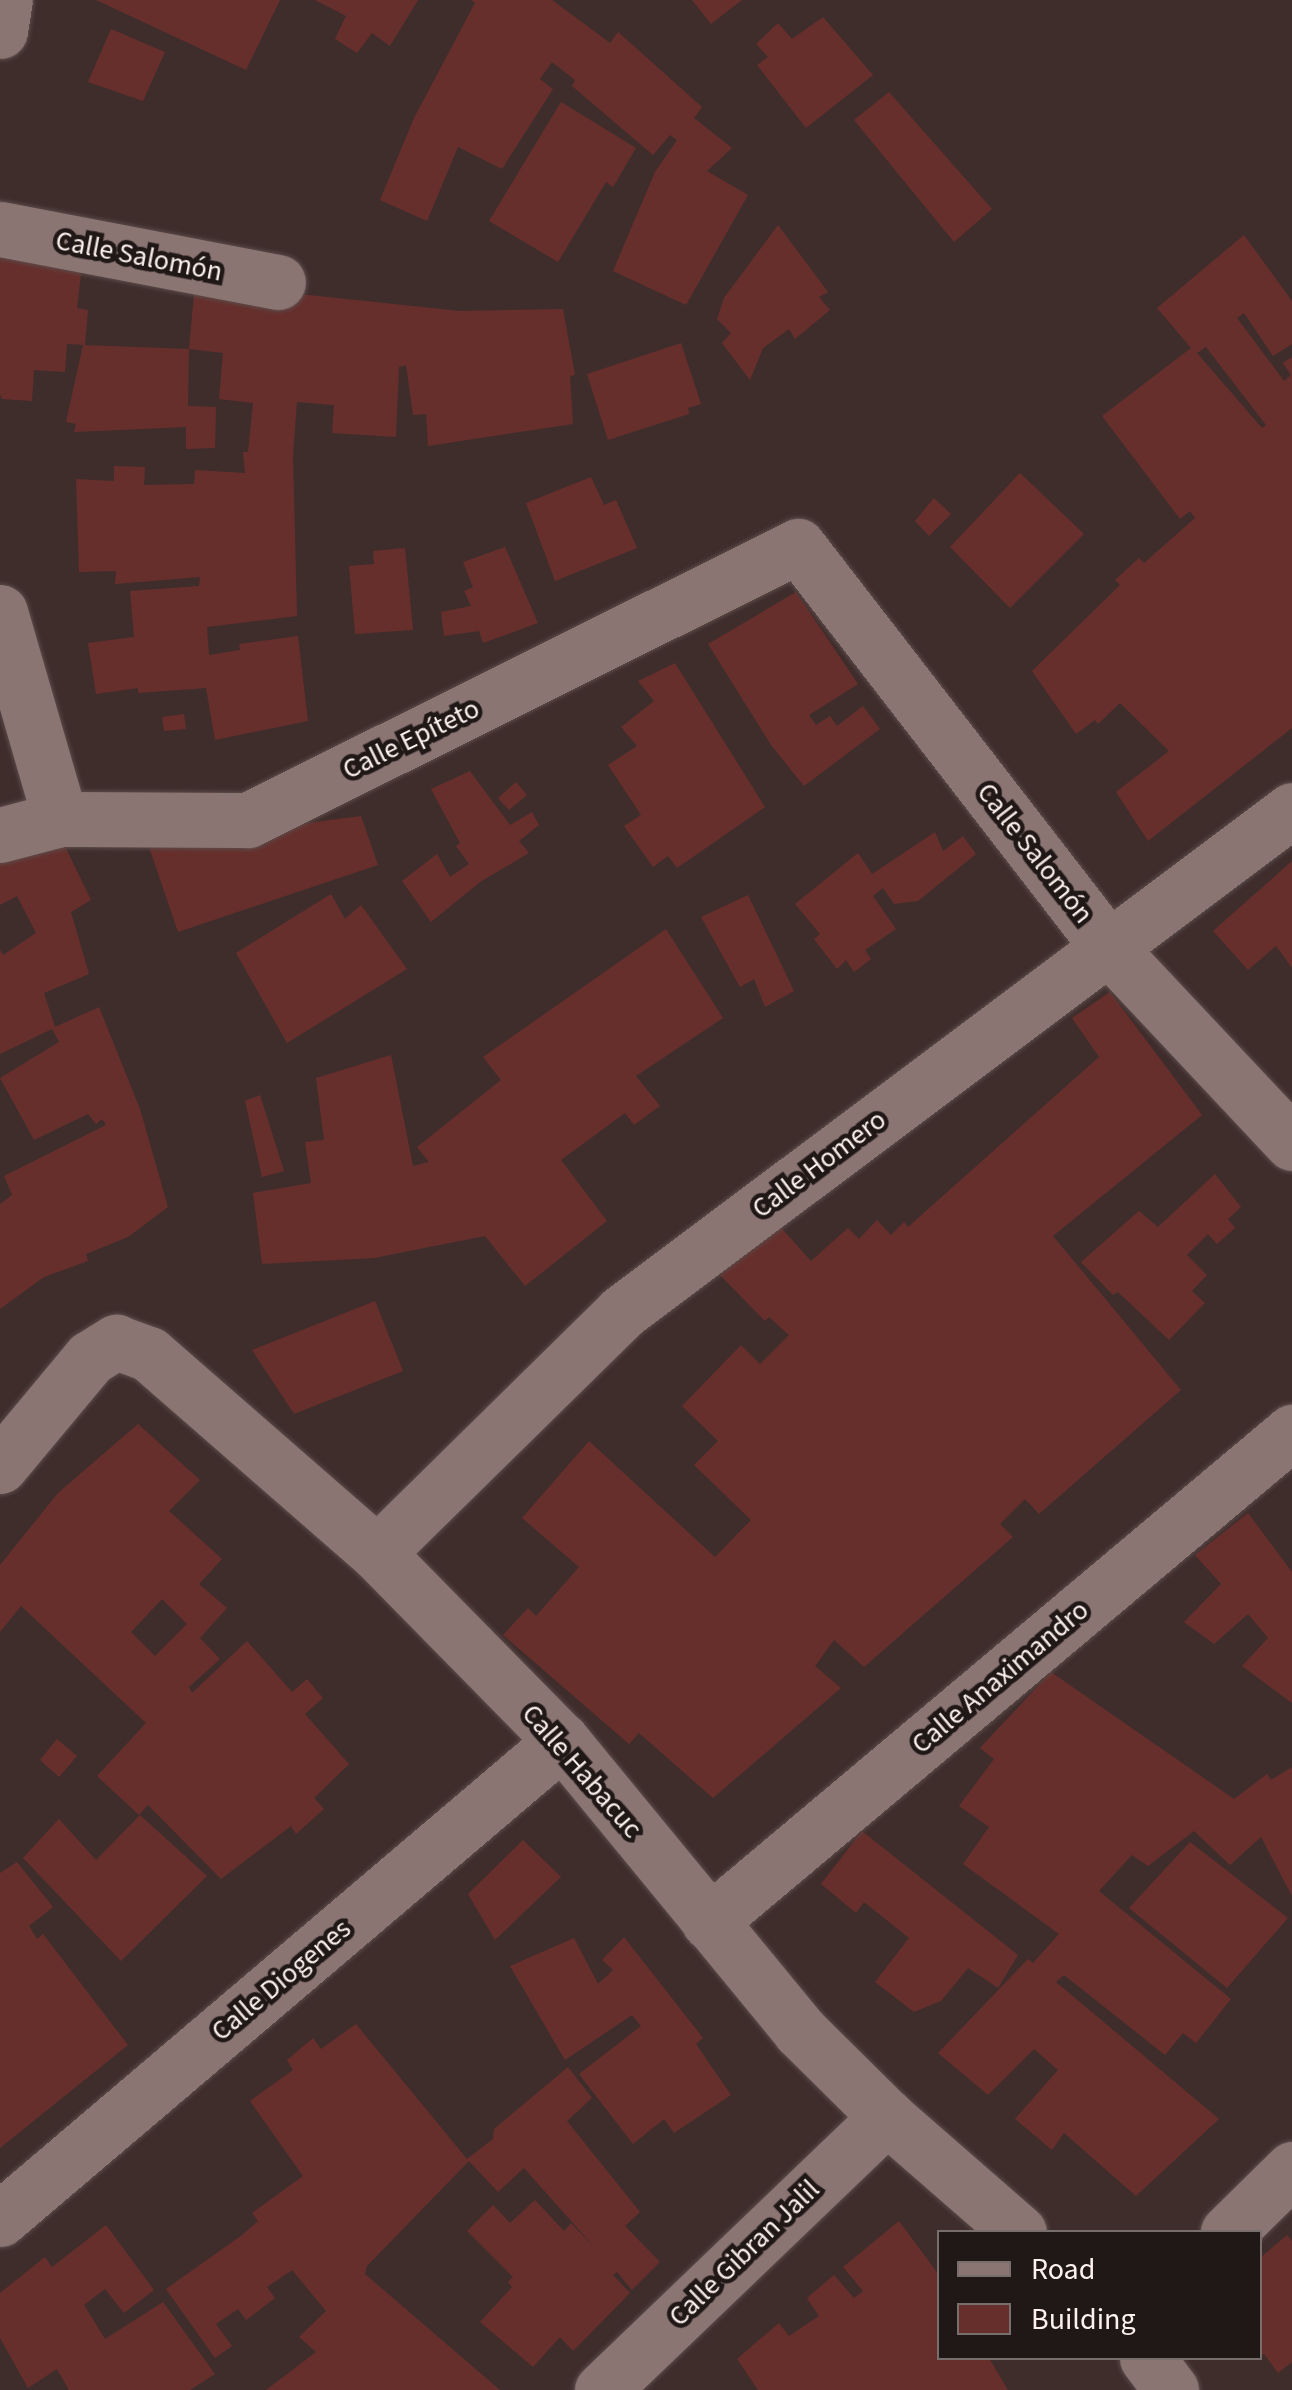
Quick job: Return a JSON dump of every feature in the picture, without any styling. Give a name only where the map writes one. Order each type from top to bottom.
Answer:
[{"type":"street","points":[[0,31],[5,0]]},
{"type":"street","name":"Calle Salomón","points":[[0,230],[278,282]]},
{"type":"street","name":"Calle Salomón","points":[[798,546],[1108,947],[1292,1143]]},
{"type":"street","name":"Calle Epíteto","points":[[0,835],[60,819],[248,820],[798,546]]},
{"type":"street","points":[[0,612],[60,819]]},
{"type":"street","name":"Calle Homero","points":[[376,1553],[622,1312],[1292,810]]},
{"type":"street","name":"Calle Habacuc","points":[[0,1466],[90,1358],[116,1342],[148,1354],[376,1553],[562,1742],[800,2031],[886,2117],[1017,2230]]},
{"type":"street","name":"Calle Anaximandro","points":[[709,1922],[1292,1432]]},
{"type":"street","name":"Calle Diogenes","points":[[0,2218],[562,1742]]},
{"type":"street","name":"Calle Gibran Jalil","points":[[602,2390],[886,2117]]},
{"type":"street","points":[[1230,2230],[1292,2169]]},
{"type":"street","points":[[1150,2360],[1172,2390]]},
{"type":"building","points":[[96,0],[280,0],[246,70]]},
{"type":"building","points":[[315,0],[418,0],[390,46],[372,33],[357,53],[335,39],[346,16]]},
{"type":"building","points":[[471,0],[552,0],[610,43],[618,32],[702,107],[694,118],[732,148],[707,171],[748,195],[686,305],[613,271],[655,172],[677,140],[670,135],[653,155],[572,86],[575,80],[552,62],[540,79],[553,89],[502,169],[458,147],[427,221],[380,200],[414,118],[475,3]]},
{"type":"building","points":[[692,0],[742,0],[711,24]]},
{"type":"building","points":[[823,17],[873,75],[806,128],[757,65],[768,57],[756,44],[778,23],[792,39]]},
{"type":"building","points":[[111,29],[165,52],[143,101],[88,82]]},
{"type":"building","points":[[889,92],[992,209],[954,242],[854,120]]},
{"type":"building","points":[[561,102],[636,148],[613,187],[606,182],[558,262],[489,221]]},
{"type":"building","points":[[778,225],[828,292],[819,297],[830,310],[795,339],[789,329],[763,348],[750,380],[722,343],[731,333],[717,319],[724,298]]},
{"type":"building","points":[[1244,235],[1292,301],[1292,344],[1273,356],[1244,313],[1237,318],[1284,381],[1291,375],[1283,363],[1292,357],[1292,728],[1148,841],[1116,792],[1169,751],[1120,703],[1098,724],[1095,720],[1076,734],[1032,671],[1120,585],[1115,580],[1139,558],[1144,563],[1195,518],[1190,511],[1180,519],[1102,416],[1191,348],[1157,308]],"holes":[[[1206,347],[1266,425],[1262,428],[1197,353]]]},
{"type":"building","points":[[0,249],[83,257],[77,308],[88,310],[85,345],[67,344],[65,372],[34,370],[32,401],[2,399],[0,394]]},
{"type":"building","points":[[195,283],[460,311],[563,309],[575,375],[570,376],[573,424],[428,446],[426,414],[413,415],[406,365],[399,367],[396,437],[332,433],[334,405],[297,402],[293,455],[297,616],[207,627],[209,655],[240,650],[239,644],[298,636],[308,721],[215,740],[206,688],[138,693],[138,688],[96,694],[88,643],[134,637],[130,591],[199,586],[200,577],[115,584],[116,571],[79,572],[76,479],[114,481],[114,466],[145,467],[144,485],[194,484],[195,470],[245,473],[243,452],[248,452],[253,403],[219,399],[223,353],[189,349]]},
{"type":"building","points":[[681,343],[701,404],[688,408],[689,414],[608,440],[587,374]]},
{"type":"building","points":[[83,345],[189,349],[188,406],[216,407],[215,448],[186,449],[186,427],[74,432],[76,424],[66,422]]},
{"type":"building","points":[[1020,473],[1084,534],[1010,608],[950,547]]},
{"type":"building","points":[[591,477],[604,505],[616,500],[637,548],[555,581],[526,503]]},
{"type":"building","points":[[934,498],[951,514],[929,536],[915,521]]},
{"type":"building","points":[[505,547],[538,623],[483,643],[479,631],[444,636],[441,612],[471,606],[464,591],[473,587],[463,562]]},
{"type":"building","points":[[405,548],[413,630],[355,634],[349,566],[374,564],[373,551]]},
{"type":"building","points":[[796,592],[858,684],[809,715],[816,725],[830,716],[837,726],[863,706],[880,729],[804,786],[771,745],[708,644]]},
{"type":"building","points":[[675,663],[765,807],[677,868],[668,856],[653,867],[624,826],[641,815],[608,765],[637,746],[621,727],[654,701],[638,681]]},
{"type":"building","points":[[184,714],[186,729],[164,731],[162,717]]},
{"type":"building","points":[[470,771],[510,825],[532,812],[539,825],[519,841],[529,853],[480,882],[431,922],[402,881],[437,854],[450,877],[469,864],[456,846],[460,843],[431,789]]},
{"type":"building","points":[[516,782],[527,795],[509,810],[498,798]]},
{"type":"building","points":[[361,816],[378,865],[178,932],[148,844]]},
{"type":"building","points":[[935,832],[943,851],[963,836],[976,854],[918,901],[894,904],[883,888],[873,896],[896,929],[865,950],[871,959],[854,972],[846,960],[837,969],[814,939],[820,934],[795,904],[858,853],[872,874]]},
{"type":"building","points":[[61,838],[91,900],[71,912],[89,974],[44,993],[55,1027],[99,1007],[140,1109],[168,1207],[128,1237],[86,1254],[88,1261],[44,1277],[0,1309],[0,1204],[12,1195],[4,1176],[106,1125],[102,1119],[96,1124],[88,1114],[34,1140],[0,1078],[59,1042],[52,1029],[0,1054],[0,950],[3,955],[36,933],[17,896],[0,905],[0,851]]},
{"type":"building","points":[[1292,861],[1292,968],[1276,946],[1248,970],[1213,931]]},
{"type":"building","points":[[331,894],[345,919],[361,905],[407,969],[287,1043],[236,953]]},
{"type":"building","points":[[748,895],[794,991],[765,1007],[754,979],[740,987],[701,917]]},
{"type":"building","points":[[666,929],[723,1018],[636,1076],[660,1106],[634,1125],[625,1113],[561,1160],[607,1221],[525,1286],[485,1236],[374,1258],[262,1264],[253,1193],[311,1183],[305,1142],[324,1140],[316,1078],[391,1055],[413,1166],[429,1162],[417,1147],[501,1080],[483,1057]]},
{"type":"building","points":[[1110,992],[1202,1115],[1053,1236],[1181,1390],[1039,1514],[1025,1499],[1000,1524],[1013,1537],[864,1667],[834,1640],[815,1666],[841,1688],[713,1798],[639,1733],[629,1744],[503,1635],[528,1608],[536,1616],[579,1567],[522,1518],[589,1441],[715,1557],[751,1520],[694,1465],[718,1441],[682,1406],[741,1345],[760,1364],[789,1335],[769,1317],[765,1321],[720,1275],[776,1222],[811,1261],[848,1228],[859,1239],[877,1220],[891,1235],[904,1222],[908,1227],[1099,1057],[1072,1018]]},
{"type":"building","points":[[260,1095],[284,1171],[262,1177],[245,1101]]},
{"type":"building","points":[[1215,1174],[1241,1207],[1228,1219],[1235,1228],[1217,1244],[1208,1234],[1187,1255],[1207,1275],[1192,1291],[1205,1303],[1169,1340],[1118,1292],[1113,1295],[1081,1262],[1139,1211],[1158,1227]]},
{"type":"building","points":[[375,1301],[403,1371],[294,1414],[252,1350]]},
{"type":"building","points":[[138,1424],[200,1480],[169,1511],[222,1559],[199,1584],[227,1608],[200,1638],[220,1659],[189,1687],[192,1693],[247,1641],[292,1692],[307,1679],[323,1698],[305,1714],[349,1764],[314,1798],[324,1809],[296,1834],[291,1826],[221,1879],[148,1805],[139,1815],[97,1776],[146,1723],[21,1606],[0,1632],[0,1565],[58,1493]],"holes":[[[162,1599],[187,1624],[155,1656],[131,1632]]]},
{"type":"building","points":[[1248,1513],[1292,1572],[1292,1703],[1242,1666],[1268,1638],[1248,1614],[1214,1644],[1184,1622],[1221,1584],[1195,1555]]},
{"type":"building","points":[[1051,1672],[1234,1799],[1267,1774],[1271,1780],[1292,1767],[1292,1896],[1261,1837],[1230,1865],[1194,1831],[1148,1866],[1132,1855],[1099,1891],[1231,1999],[1196,2043],[1183,2033],[1165,2055],[1064,1975],[1056,1982],[1219,2119],[1136,2196],[1064,2133],[1052,2150],[1015,2119],[1058,2070],[1034,2049],[988,2095],[938,2053],[1028,1959],[1033,1963],[1059,1934],[963,1864],[989,1827],[959,1806],[994,1759],[980,1748]]},
{"type":"building","points":[[57,1739],[77,1756],[59,1777],[40,1760]]},
{"type":"building","points":[[140,1815],[207,1876],[121,1961],[23,1858],[59,1819],[96,1860]]},
{"type":"building","points":[[862,1831],[1018,1955],[998,1988],[968,1968],[941,2001],[914,2012],[875,1982],[909,1938],[864,1902],[856,1913],[821,1884]]},
{"type":"building","points":[[523,1840],[561,1877],[495,1940],[468,1894]]},
{"type":"building","points":[[1190,1842],[1288,1918],[1227,1988],[1129,1908]]},
{"type":"building","points":[[17,1862],[53,1907],[29,1926],[37,1939],[43,1934],[128,2045],[0,2148],[0,1873]]},
{"type":"building","points":[[624,1937],[703,2038],[696,2044],[731,2095],[674,2133],[664,2119],[633,2144],[579,2074],[641,2026],[632,2015],[565,2060],[510,1966],[574,1938],[598,1984],[613,1970],[602,1960]]},
{"type":"building","points":[[356,2024],[467,2159],[493,2139],[494,2129],[568,2067],[592,2098],[567,2121],[640,2212],[625,2226],[660,2262],[632,2290],[617,2272],[613,2275],[630,2293],[573,2351],[560,2337],[533,2367],[480,2322],[512,2287],[508,2282],[513,2277],[467,2231],[493,2205],[510,2223],[535,2200],[564,2231],[571,2223],[596,2249],[524,2168],[498,2192],[469,2161],[367,2266],[365,2274],[500,2390],[266,2390],[316,2352],[299,2337],[326,2311],[292,2270],[267,2287],[275,2298],[246,2320],[238,2309],[216,2324],[232,2346],[215,2358],[166,2289],[242,2235],[258,2221],[252,2213],[303,2176],[250,2101],[293,2070],[287,2060],[313,2038],[321,2049]]},
{"type":"building","points":[[899,2221],[937,2272],[937,2360],[990,2360],[1008,2390],[758,2390],[737,2359],[779,2323],[789,2336],[819,2316],[807,2298],[834,2275],[854,2298],[863,2291],[843,2267]]},
{"type":"building","points":[[106,2225],[154,2290],[124,2313],[105,2289],[84,2305],[105,2339],[163,2302],[215,2374],[190,2390],[69,2390],[57,2369],[28,2388],[0,2338],[0,2293],[45,2257],[52,2267]]},
{"type":"building","points":[[1287,2235],[1292,2241],[1292,2362],[1278,2373],[1262,2355],[1262,2256]]}]
